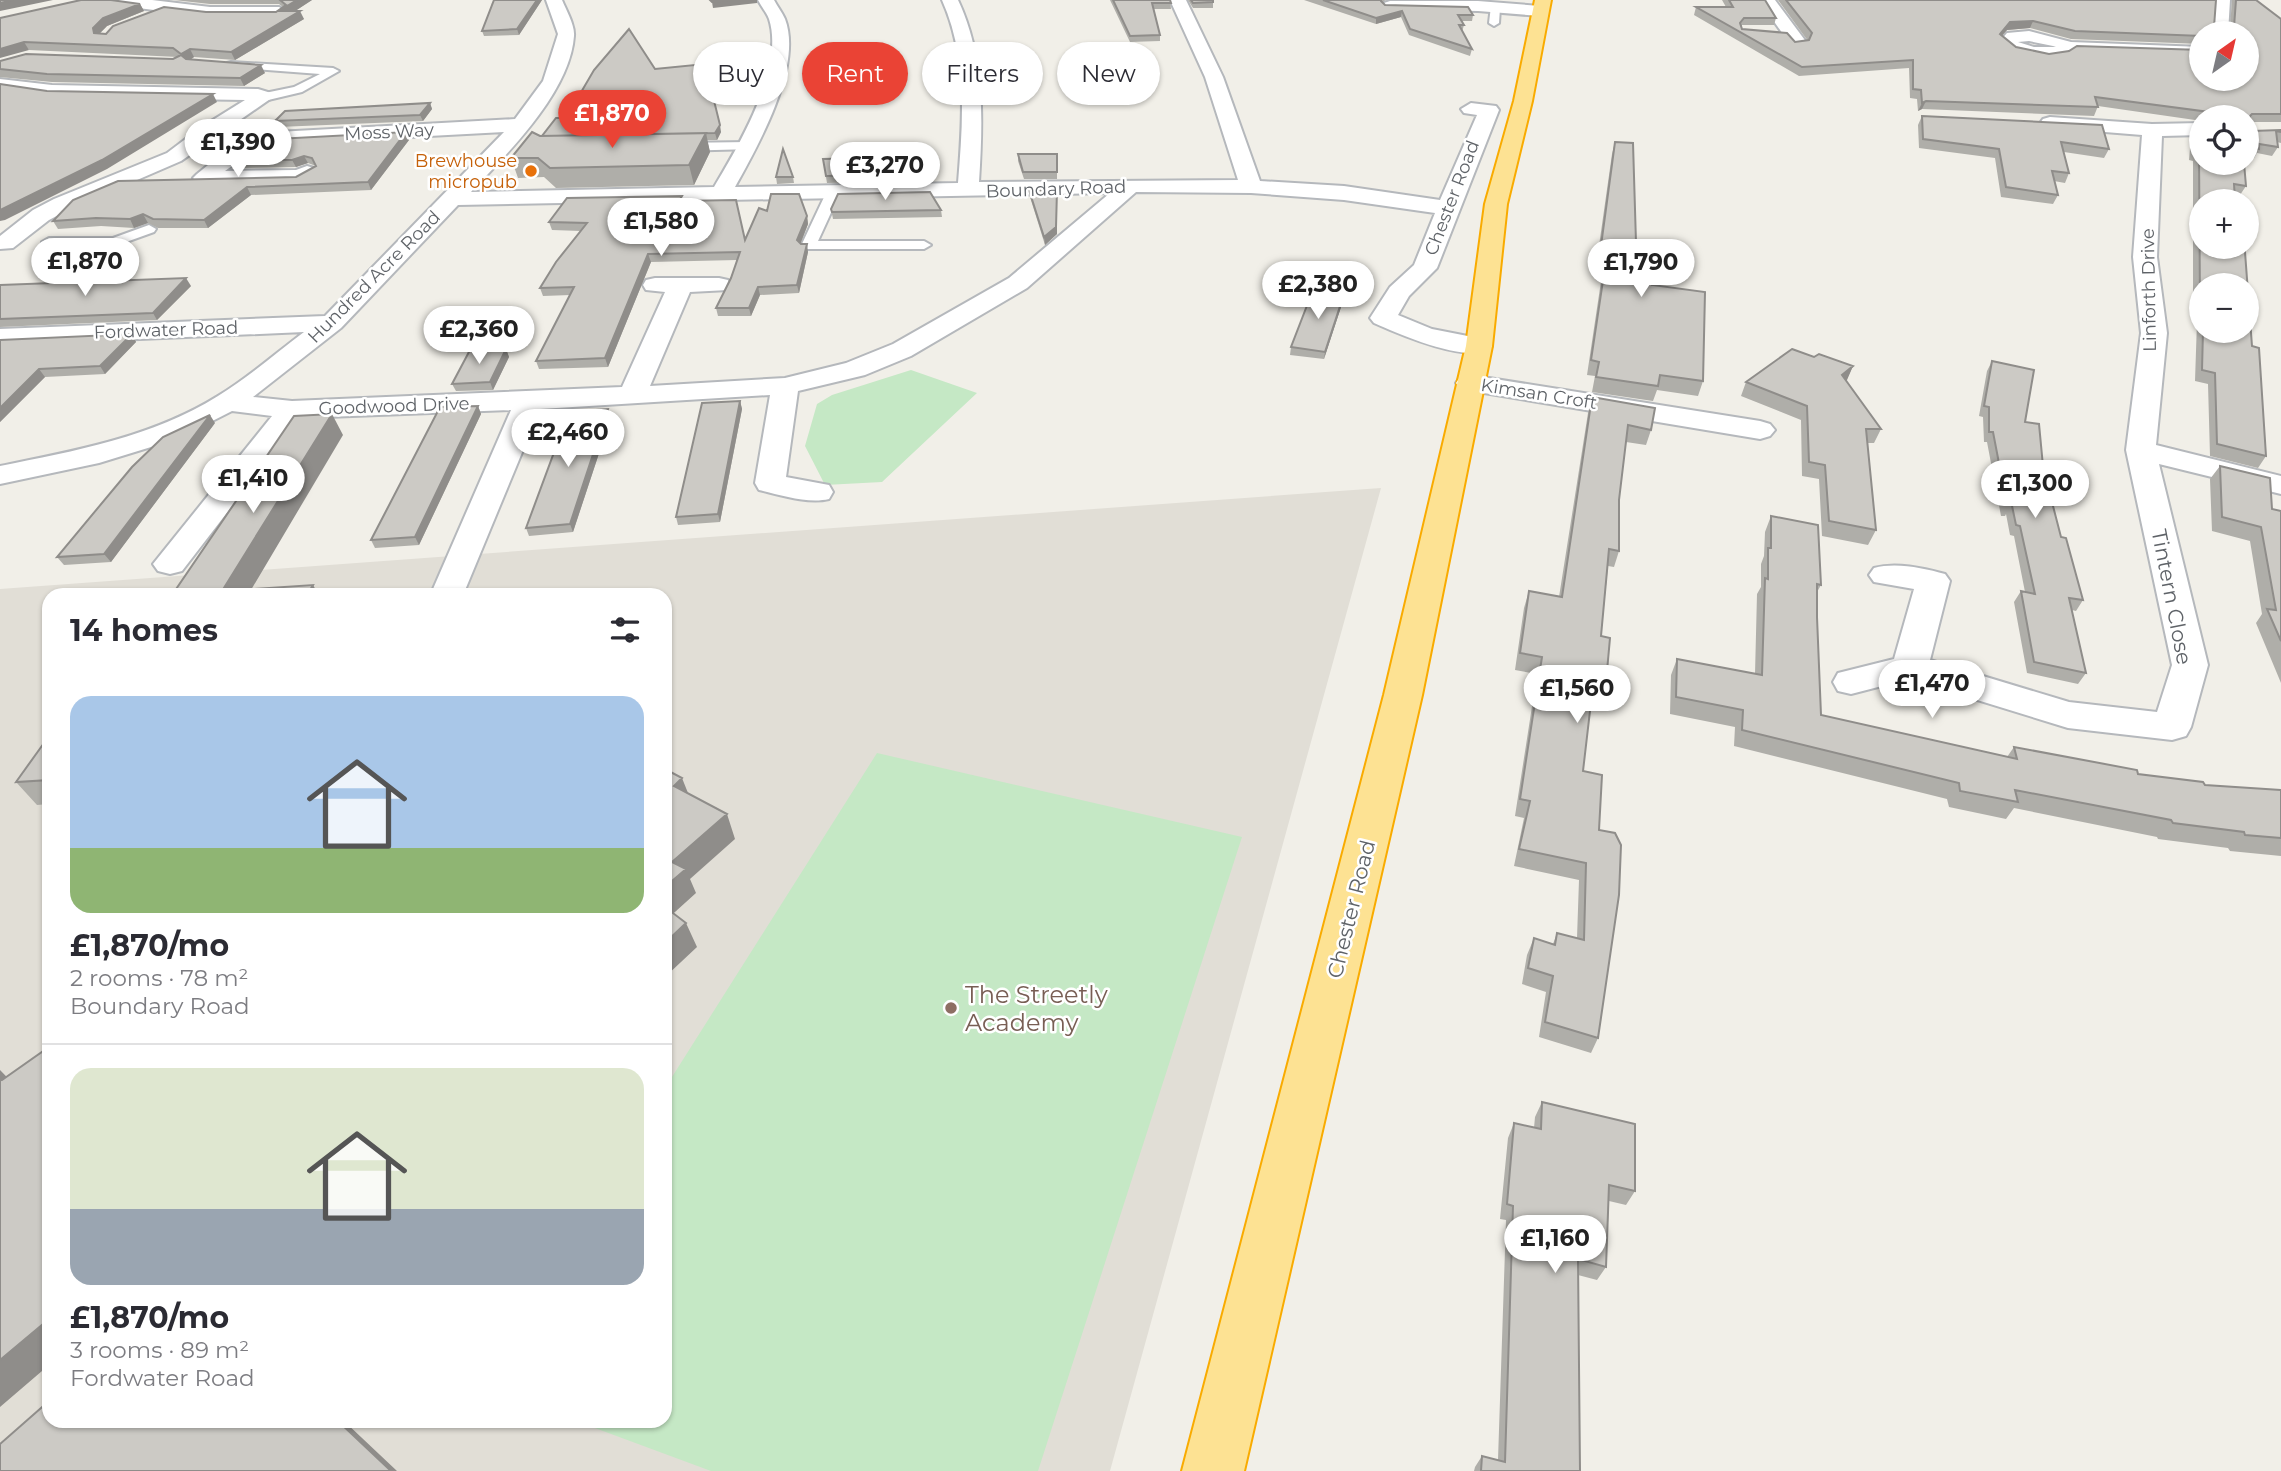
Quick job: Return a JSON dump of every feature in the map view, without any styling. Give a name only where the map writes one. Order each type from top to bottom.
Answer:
[{"type":"highway","name":"Chester Road","points":[[1213,1471],[1400,708],[1479,346],[1496,204],[1523,101],[1541,6]]},
{"type":"street","points":[[114,0],[167,8],[279,12]]},
{"type":"street","points":[[234,11],[257,0]]},
{"type":"street","name":"Hundred Acre Road","points":[[0,475],[88,457],[167,433],[228,402],[332,323],[521,125],[552,81],[566,34],[554,0]]},
{"type":"street","points":[[720,195],[749,146],[769,102],[778,60],[778,30],[770,4],[766,0]]},
{"type":"street","points":[[950,0],[956,10],[968,60],[973,126],[968,191]]},
{"type":"street","points":[[1178,0],[1214,77],[1251,187]]},
{"type":"street","points":[[2221,21],[2222,0]]},
{"type":"street","points":[[1390,6],[1494,15],[1541,6]]},
{"type":"street","points":[[1762,32],[1794,38],[1772,6]]},
{"type":"street","points":[[2068,47],[2189,52]]},
{"type":"street","points":[[0,84],[29,89],[148,94],[258,94],[264,97]]},
{"type":"street","points":[[0,100],[29,89]]},
{"type":"street","points":[[2,244],[41,215],[62,204],[110,186],[174,156],[264,97]]},
{"type":"street","name":"Chester Road","points":[[1471,109],[1489,110],[1425,268],[1399,292],[1383,318],[1425,335],[1479,346]]},
{"type":"street","points":[[2028,122],[2189,130]]},
{"type":"street","name":"Moss Way","points":[[307,172],[300,176],[204,178],[262,135],[521,125]]},
{"type":"street","name":"Linforth Drive","points":[[2141,450],[2154,333],[2145,257],[2152,130]]},
{"type":"street","name":"Boundary Road","points":[[452,199],[1131,186],[1251,187],[1344,193],[1449,208]]},
{"type":"street","name":"Goodwood Drive","points":[[228,402],[292,410],[529,401],[785,386],[855,369],[901,350],[960,319],[1018,283],[1131,186]]},
{"type":"street","points":[[2,244],[49,242]]},
{"type":"street","points":[[653,285],[719,285]]},
{"type":"street","points":[[633,393],[680,287]]},
{"type":"street","name":"Fordwater Road","points":[[0,337],[332,323]]},
{"type":"street","name":"Kimsan Croft","points":[[1470,383],[1743,434]]},
{"type":"street","points":[[785,386],[770,484],[818,492]]},
{"type":"street","points":[[451,588],[529,401]]},
{"type":"street","points":[[169,565],[292,410]]},
{"type":"street","points":[[2141,450],[2281,485]]},
{"type":"street","name":"Tintern Close","points":[[1910,667],[2068,715],[2172,727],[2190,665],[2141,450]]},
{"type":"street","points":[[1851,682],[1910,667],[1933,581],[1886,575]]},
{"type":"lane","points":[[147,16],[167,8]]},
{"type":"lane","points":[[222,64],[333,71],[298,90],[264,97]]},
{"type":"lane","points":[[668,147],[749,146]]},
{"type":"lane","points":[[833,193],[808,246],[924,245]]},
{"type":"lane","points":[[49,242],[116,242],[149,229]]},
{"type":"shaded area","name":"The Streetly Academy","points":[[1381,488],[1110,1471],[0,1471],[0,589]]},
{"type":"green space","points":[[911,370],[977,393],[882,482],[825,485],[805,446],[817,404],[832,395]]},
{"type":"green space","points":[[877,753],[1242,837],[1038,1471],[711,1471],[595,1428],[672,1428],[672,1077]]},
{"type":"building","points":[[81,0],[140,4],[103,18],[93,28],[94,33],[106,34],[113,26],[164,7],[206,12],[276,12],[286,5],[280,0],[297,0],[279,11],[300,11],[231,52],[190,49],[181,54],[173,48],[24,42],[0,49],[0,18]]},
{"type":"building","points":[[494,0],[537,0],[517,29],[482,31]]},
{"type":"building","points":[[1113,0],[1170,0],[1171,3],[1152,3],[1160,35],[1130,36]]},
{"type":"building","points":[[1191,0],[1213,0],[1213,2],[1193,3]]},
{"type":"building","points":[[1323,0],[1381,0],[1385,5],[1468,7],[1473,15],[1458,15],[1464,25],[1459,25],[1472,49],[1410,29],[1402,11],[1376,18]]},
{"type":"building","points":[[1729,0],[1765,0],[1776,18],[1744,18],[1740,23],[1742,29],[1787,33],[1795,42],[1809,40],[1812,33],[1786,0],[2216,0],[2214,21],[2189,21],[2189,35],[2075,31],[2033,21],[2010,22],[2000,34],[2016,47],[2049,54],[2069,51],[2077,46],[2189,50],[2189,91],[2259,91],[2259,21],[2234,21],[2236,0],[2256,0],[2281,19],[2281,114],[2259,114],[2259,105],[2189,105],[2189,109],[2095,97],[2098,107],[1922,103],[1921,90],[1913,89],[1913,60],[1802,67],[1696,7],[1733,7]]},
{"type":"building","points":[[629,29],[655,69],[693,65],[693,105],[715,105],[720,125],[715,133],[542,136],[556,118],[566,118],[594,70]]},
{"type":"building","points":[[26,54],[173,59],[181,55],[186,59],[261,65],[240,78],[47,74],[0,69],[0,61]]},
{"type":"building","points":[[0,84],[47,91],[213,94],[102,160],[0,210]]},
{"type":"building","points":[[430,103],[420,115],[275,121],[285,111]]},
{"type":"building","points":[[1922,116],[2102,125],[2109,149],[2061,142],[2069,173],[2052,171],[2058,195],[2006,187],[1999,149],[1923,139]]},
{"type":"building","points":[[2281,130],[2276,131],[2278,147],[2259,144],[2259,131]]},
{"type":"building","points":[[406,132],[368,182],[247,187],[204,220],[153,219],[143,214],[130,219],[53,221],[73,200],[118,181],[296,177],[316,166],[312,158],[304,156],[292,160],[234,160],[258,140]]},
{"type":"building","points":[[532,132],[540,136],[706,133],[689,165],[550,168],[538,158],[511,158]]},
{"type":"building","points":[[1615,142],[1633,143],[1636,242],[1655,244],[1652,285],[1705,292],[1703,381],[1660,375],[1658,386],[1596,377],[1599,362],[1591,360],[1607,254],[1600,253]]},
{"type":"building","points":[[783,149],[793,177],[776,177]]},
{"type":"building","points":[[1018,154],[1057,154],[1057,172],[1023,172]]},
{"type":"building","points":[[909,157],[919,174],[826,176],[823,159]]},
{"type":"building","points":[[2199,175],[2245,175],[2246,186],[2234,184],[2234,189],[2199,189]]},
{"type":"building","points":[[1029,190],[1057,190],[1056,227],[1044,237]]},
{"type":"building","points":[[930,192],[941,210],[832,212],[831,209],[838,194]]},
{"type":"building","points":[[771,194],[799,194],[807,216],[797,240],[801,244],[807,244],[797,285],[758,287],[749,308],[716,308],[740,252],[648,254],[605,358],[536,361],[574,287],[540,288],[556,262],[587,223],[549,222],[567,198],[682,196],[679,201],[736,200],[745,240],[759,208],[767,211]]},
{"type":"building","points":[[2200,259],[2246,259],[2247,273],[2200,273]]},
{"type":"building","points":[[186,278],[153,313],[0,319],[0,285]]},
{"type":"building","points":[[1313,290],[1344,294],[1325,352],[1291,347]]},
{"type":"building","points":[[132,334],[100,366],[39,369],[0,408],[0,340]]},
{"type":"building","points":[[2203,343],[2252,343],[2252,346],[2259,348],[2266,456],[2217,444],[2215,373],[2202,370]]},
{"type":"building","points":[[506,349],[490,382],[452,384],[470,350]]},
{"type":"building","points":[[1792,349],[1814,357],[1819,354],[1853,366],[1842,375],[1881,429],[1866,429],[1876,530],[1829,521],[1825,465],[1809,462],[1807,406],[1746,382]]},
{"type":"building","points":[[1992,361],[2034,370],[2025,422],[2039,424],[2043,466],[2061,537],[2066,538],[2083,600],[2069,598],[2086,673],[2034,662],[2021,591],[2035,594],[2020,526],[2016,525],[2011,501],[2011,505],[2007,505],[1993,432],[1989,432],[1989,407],[1984,406]]},
{"type":"building","points":[[1592,397],[1655,408],[1651,430],[1628,425],[1619,500],[1619,551],[1609,549],[1601,636],[1610,638],[1607,671],[1595,668],[1583,771],[1602,775],[1599,830],[1615,833],[1621,845],[1619,895],[1598,1038],[1545,1022],[1553,976],[1528,968],[1534,938],[1555,945],[1557,933],[1584,940],[1586,863],[1519,849],[1530,801],[1520,799],[1542,657],[1520,653],[1529,591],[1562,597]]},
{"type":"building","points":[[740,401],[718,514],[676,517],[702,403]]},
{"type":"building","points":[[478,406],[415,537],[371,540],[440,407]]},
{"type":"building","points":[[608,409],[570,524],[526,528],[569,412]]},
{"type":"building","points":[[332,414],[224,588],[177,588],[294,416]]},
{"type":"building","points":[[210,415],[104,554],[57,557],[132,467],[163,437]]},
{"type":"building","points":[[2220,466],[2270,478],[2272,509],[2281,511],[2281,641],[2267,609],[2276,610],[2261,527],[2222,517]]},
{"type":"building","points":[[1771,516],[1818,525],[1821,585],[1817,584],[1817,617],[1821,715],[2017,759],[2014,747],[2137,770],[2138,774],[2203,782],[2205,785],[2281,790],[2281,838],[2173,823],[2171,820],[2015,790],[2018,802],[1960,791],[1959,783],[1742,730],[1743,710],[1676,697],[1677,659],[1762,675],[1765,578],[1768,579]]},
{"type":"building","points":[[313,585],[311,588],[268,588]]},
{"type":"building","points":[[42,746],[42,780],[16,782]]},
{"type":"building","points":[[672,773],[682,778],[674,786],[727,814],[672,862]]},
{"type":"building","points":[[672,862],[686,869],[672,881]]},
{"type":"building","points":[[672,912],[686,923],[672,936]]},
{"type":"building","points":[[42,1052],[42,1325],[0,1360],[0,1078],[2,1080]]},
{"type":"building","points":[[1542,1102],[1635,1124],[1635,1191],[1609,1185],[1606,1267],[1578,1259],[1580,1471],[1481,1471],[1482,1456],[1505,1462],[1513,1206],[1507,1204],[1514,1123],[1541,1129]]},
{"type":"building","points":[[42,1407],[42,1428],[345,1428],[391,1471],[0,1471],[0,1444]]},
{"type":"place","name":"Brewhouse micropub","points":[[531,171]]},
{"type":"place","name":"The Streetly Academy","points":[[951,1008]]}]
